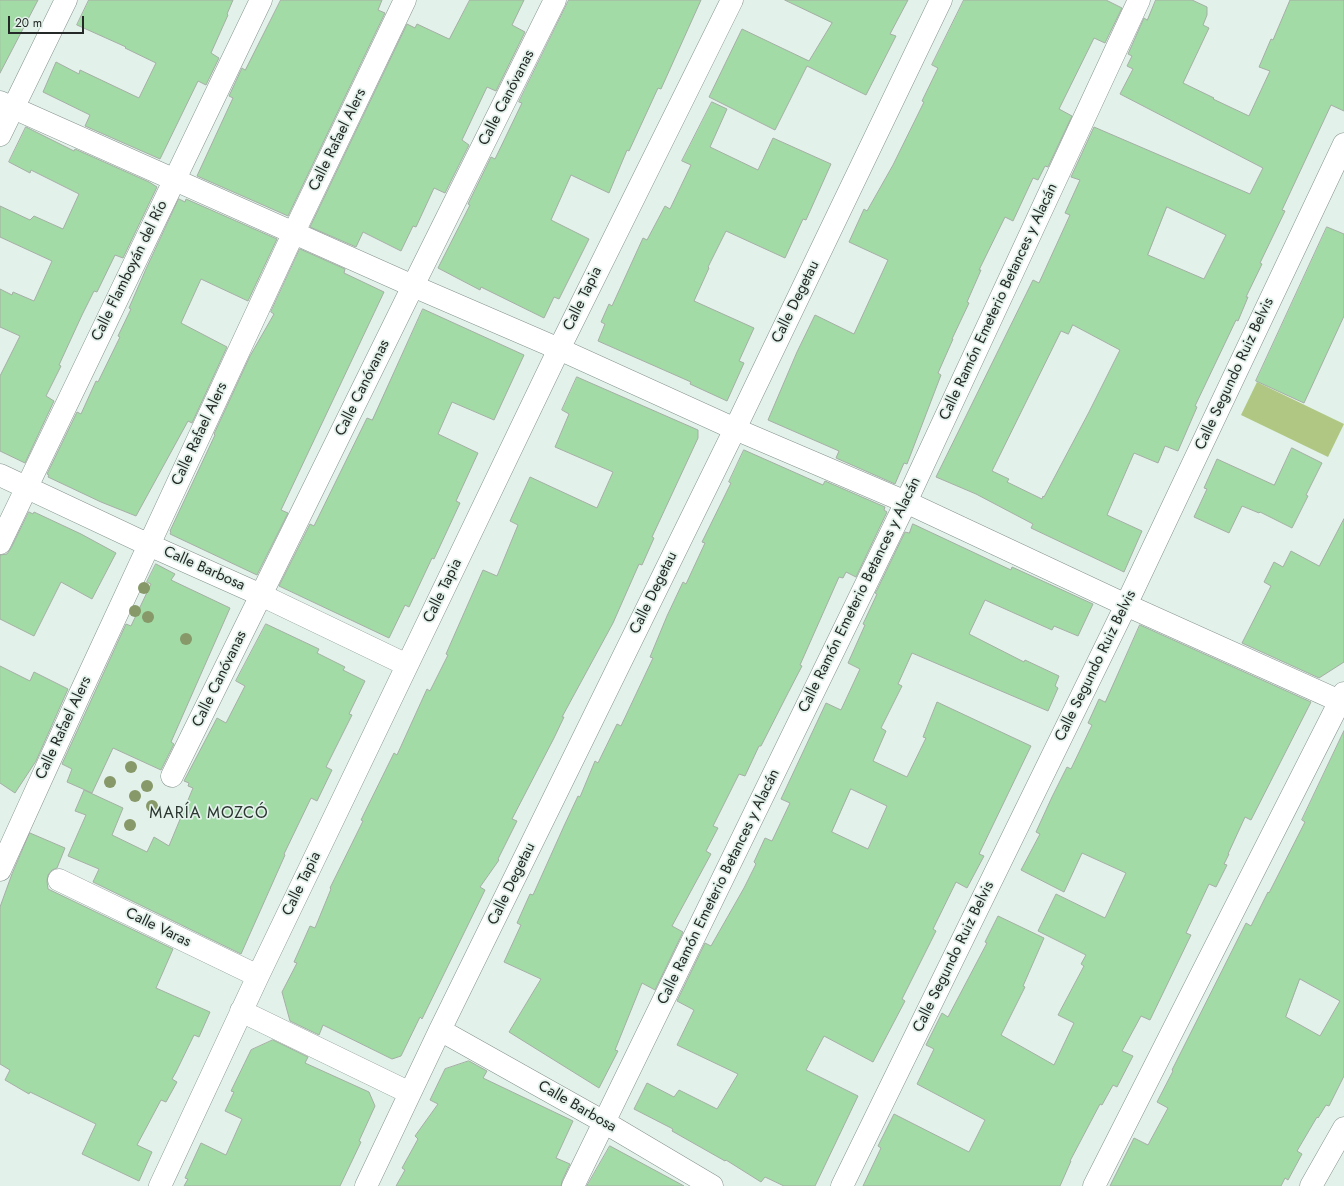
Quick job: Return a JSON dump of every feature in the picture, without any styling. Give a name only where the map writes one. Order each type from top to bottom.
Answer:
[{"type":"street","points":[[0,135],[6,105],[66,0]]},
{"type":"street","name":"Calle Flamboyán del Río","points":[[0,543],[261,0]]},
{"type":"street","name":"Calle Rafael Alers","points":[[0,870],[294,232],[405,0]]},
{"type":"street","name":"Calle Canóvanas","points":[[172,776],[555,0]]},
{"type":"street","name":"Calle Tapia","points":[[160,1186],[241,1011],[559,349],[732,0]]},
{"type":"street","name":"Calle Degetau","points":[[366,1186],[440,1030],[735,429],[941,0]]},
{"type":"street","name":"Calle Ramón Emeterio Betances y Alacán","points":[[573,1186],[906,502],[1139,0]]},
{"type":"street","points":[[6,105],[413,286],[559,349],[735,429],[906,502],[1126,605],[1343,699],[1094,1186]]},
{"type":"street","name":"Calle Segundo Ruiz Belvis","points":[[842,1186],[1126,605],[1344,144]]},
{"type":"street","name":"Calle Barbosa","points":[[0,474],[149,545],[261,595],[407,665]]},
{"type":"street","name":"Calle Varas","points":[[59,880],[258,976]]},
{"type":"street","points":[[241,1011],[410,1093]]},
{"type":"street","name":"Calle Barbosa","points":[[440,1030],[604,1122],[712,1186]]},
{"type":"street","points":[[1311,1186],[1344,1128]]},
{"type":"green space","points":[[1257,382],[1344,424],[1328,457],[1241,415]]},
{"type":"building","points":[[0,0],[38,0],[0,73]]},
{"type":"building","points":[[89,0],[233,0],[211,53],[219,58],[206,85],[198,81],[160,159],[85,126],[90,115],[43,92],[56,62],[79,74],[80,70],[139,98],[156,63],[125,48],[126,47],[77,25]]},
{"type":"building","points":[[281,0],[382,0],[378,10],[385,13],[288,216],[197,176],[233,98],[229,96],[242,68],[245,70]]},
{"type":"building","points":[[470,0],[524,0],[512,25],[525,32],[496,91],[487,87],[462,140],[469,145],[445,193],[434,188],[416,227],[413,226],[401,251],[363,232],[356,247],[310,227],[407,24],[415,28],[417,24],[449,39]]},
{"type":"building","points":[[569,0],[701,0],[661,89],[658,88],[629,151],[627,150],[609,193],[571,175],[551,220],[589,239],[559,299],[554,297],[544,318],[481,287],[480,290],[438,268],[470,205],[468,204],[491,157],[495,159],[522,103],[519,102]]},
{"type":"building","points":[[785,0],[908,0],[890,34],[896,36],[866,95],[807,66],[775,130],[709,97],[742,29],[809,61],[832,23]]},
{"type":"building","points":[[964,0],[1106,0],[1122,8],[1105,43],[1094,38],[1059,109],[1072,116],[1048,167],[1045,166],[1038,180],[1033,178],[1013,221],[1005,217],[979,270],[981,270],[967,302],[969,303],[938,373],[941,375],[907,464],[904,463],[895,484],[836,458],[839,451],[768,420],[797,352],[815,315],[854,334],[888,260],[849,242],[864,209],[867,211],[893,165],[924,102],[922,101],[938,68],[932,65]]},
{"type":"building","points":[[1156,0],[1192,0],[1207,7],[1207,15],[1203,25],[1209,28],[1183,83],[1249,116],[1270,71],[1259,67],[1271,39],[1273,40],[1290,0],[1344,0],[1344,111],[1331,105],[1282,210],[1285,211],[1260,263],[1262,264],[1246,297],[1248,297],[1238,321],[1236,320],[1195,406],[1197,407],[1178,451],[1165,446],[1158,463],[1134,453],[1107,515],[1142,531],[1124,572],[1031,528],[1033,524],[976,494],[936,477],[1033,280],[1039,283],[1070,215],[1065,213],[1080,180],[1071,177],[1094,127],[1250,194],[1263,168],[1120,94],[1133,69],[1127,66],[1132,56],[1128,54],[1144,18],[1147,20]],"holes":[[[1167,207],[1226,235],[1204,279],[1148,255]],[[1073,325],[1120,350],[1089,412],[1042,499],[1007,482],[1009,479],[992,471],[1061,331],[1068,334]]]},
{"type":"building","points":[[712,102],[727,109],[710,147],[758,170],[773,138],[831,164],[806,220],[803,219],[785,258],[726,231],[708,267],[709,268],[694,301],[754,328],[739,361],[744,363],[727,401],[690,384],[691,382],[598,341],[605,324],[601,322],[609,304],[612,306],[643,238],[647,240],[665,206],[670,209],[691,165],[682,161]]},
{"type":"building","points":[[26,127],[74,151],[75,149],[157,187],[123,258],[115,255],[97,292],[94,291],[82,315],[59,365],[61,366],[46,396],[54,401],[25,463],[0,451],[0,376],[20,336],[0,327],[0,289],[12,295],[13,292],[34,301],[52,261],[0,237],[0,206],[30,220],[34,216],[63,229],[79,194],[31,170],[30,173],[9,162]]},
{"type":"building","points":[[179,199],[185,202],[186,199],[277,239],[248,301],[201,279],[181,323],[227,347],[192,423],[188,421],[136,516],[101,502],[48,477],[49,475],[47,474],[77,412],[81,414],[96,381],[98,382],[120,337],[118,336],[131,309],[129,308]]},
{"type":"building","points":[[1327,227],[1344,234],[1344,316],[1304,403],[1256,381]]},
{"type":"building","points":[[300,249],[345,269],[344,273],[384,292],[281,510],[288,513],[257,575],[170,534],[170,531],[250,356],[274,314],[271,312]]},
{"type":"building","points":[[423,309],[524,355],[494,420],[452,402],[438,434],[478,453],[456,501],[460,503],[434,559],[432,558],[409,607],[405,605],[389,638],[279,586],[310,524],[314,526],[367,418],[372,420]]},
{"type":"building","points":[[577,377],[698,430],[698,438],[652,537],[654,538],[642,565],[639,564],[613,623],[562,717],[564,717],[554,738],[512,819],[517,821],[498,859],[499,860],[480,887],[485,890],[422,1019],[420,1017],[401,1056],[392,1059],[323,1025],[319,1035],[290,1021],[282,992],[297,963],[294,962],[310,926],[315,928],[331,889],[330,888],[394,753],[397,755],[427,689],[430,691],[448,655],[446,654],[483,570],[497,576],[518,525],[510,521],[530,477],[597,508],[613,472],[555,447],[569,414],[562,410]]},
{"type":"building","points":[[1292,448],[1322,463],[1292,528],[1260,512],[1259,513],[1242,506],[1229,533],[1194,517],[1207,489],[1204,488],[1217,459],[1274,485]]},
{"type":"building","points":[[744,450],[823,485],[825,481],[885,507],[884,510],[887,512],[856,577],[846,572],[843,578],[839,577],[800,665],[802,666],[761,746],[759,746],[745,776],[739,774],[713,826],[718,828],[706,851],[711,854],[672,926],[683,932],[655,990],[642,983],[615,1050],[618,1051],[599,1088],[509,1032],[541,979],[504,962],[521,925],[517,923],[530,894],[533,895],[578,796],[580,797],[595,761],[598,763],[617,724],[621,726],[653,658],[650,657],[667,616],[683,582],[686,584],[705,543],[702,542],[731,483],[729,482]]},
{"type":"building","points":[[29,512],[33,514],[34,512],[81,534],[116,553],[92,599],[61,582],[34,636],[0,619],[0,555],[7,554]]},
{"type":"building","points":[[1344,519],[1344,662],[1319,678],[1242,643],[1271,586],[1264,582],[1274,562],[1283,567],[1291,551],[1319,566]]},
{"type":"building","points":[[913,524],[1011,570],[1012,567],[1093,604],[1078,636],[1054,626],[1052,630],[985,600],[969,634],[1024,662],[1025,660],[1059,676],[1055,686],[1058,688],[1048,711],[912,653],[898,684],[902,686],[881,728],[886,731],[873,761],[907,777],[926,738],[923,737],[937,702],[1031,746],[979,854],[984,856],[967,888],[956,882],[933,929],[936,931],[902,999],[905,1001],[873,1062],[824,1036],[806,1070],[858,1096],[815,1186],[784,1186],[765,1177],[761,1182],[726,1160],[725,1161],[672,1131],[673,1129],[634,1109],[647,1083],[674,1097],[679,1090],[717,1109],[738,1074],[677,1045],[694,1010],[677,1001],[705,943],[711,946],[744,888],[756,864],[754,862],[765,838],[772,841],[790,803],[781,799],[826,703],[841,710],[860,669],[848,663],[865,625],[863,624],[877,594],[875,593],[905,532],[909,533]],"holes":[[[851,789],[887,806],[868,849],[832,832]]]},
{"type":"building","points":[[156,564],[175,574],[171,580],[230,608],[171,742],[174,744],[161,770],[113,748],[92,793],[67,782],[72,769],[62,764],[126,624],[131,626],[151,584],[147,582]]},
{"type":"building","points":[[266,624],[319,649],[317,653],[345,667],[343,670],[365,681],[349,714],[352,715],[326,767],[332,770],[317,801],[311,798],[284,854],[285,855],[241,954],[93,882],[99,869],[68,856],[86,815],[75,811],[84,790],[123,808],[112,835],[147,852],[154,837],[169,846],[193,788],[188,786],[189,783],[184,781],[217,718],[226,723],[245,686],[236,681]]},
{"type":"building","points":[[1140,625],[1311,702],[1251,820],[1245,817],[1224,864],[1227,865],[1216,887],[1209,884],[1186,933],[1191,935],[1150,1020],[1141,1016],[1122,1051],[1133,1056],[1117,1087],[1113,1085],[1102,1105],[1100,1104],[1070,1161],[1060,1186],[863,1186],[881,1148],[878,1146],[894,1114],[969,1152],[985,1120],[917,1084],[934,1049],[926,1045],[942,1013],[948,1017],[987,943],[985,942],[998,916],[1044,938],[1023,986],[1025,987],[1001,1035],[1054,1065],[1074,1023],[1058,1015],[1084,966],[1081,964],[1086,955],[1038,931],[1056,894],[1105,918],[1126,873],[1082,853],[1064,892],[1021,870],[1040,834],[1036,832],[1052,797],[1067,767],[1071,769],[1092,725],[1088,723],[1099,699],[1105,702]]},
{"type":"building","points":[[0,666],[30,681],[34,672],[68,689],[36,761],[15,793],[0,783]]},
{"type":"building","points":[[1344,731],[1344,1076],[1329,1106],[1326,1105],[1318,1118],[1317,1117],[1297,1151],[1302,1154],[1288,1180],[1285,1178],[1281,1186],[1110,1186],[1134,1138],[1148,1145],[1168,1108],[1157,1102],[1246,923],[1251,926],[1268,892],[1269,893],[1305,822],[1302,820]],"holes":[[[1300,979],[1340,1001],[1320,1036],[1286,1017]]]},
{"type":"building","points":[[30,833],[65,848],[57,868],[52,870],[48,875],[48,889],[173,949],[156,988],[210,1012],[199,1037],[194,1035],[172,1079],[177,1082],[166,1102],[161,1100],[137,1145],[152,1152],[139,1181],[82,1154],[96,1124],[30,1092],[29,1094],[5,1080],[10,1070],[0,1064],[0,907],[12,874]]},
{"type":"building","points":[[273,1040],[308,1057],[305,1063],[369,1092],[375,1106],[359,1141],[361,1142],[340,1186],[184,1186],[188,1179],[185,1178],[201,1143],[226,1155],[242,1119],[225,1111],[234,1092],[231,1091],[251,1050]]},
{"type":"building","points":[[469,1061],[487,1071],[483,1078],[573,1121],[556,1158],[570,1164],[561,1186],[396,1186],[405,1170],[402,1168],[418,1139],[415,1136],[438,1104],[430,1100],[445,1069]]},
{"type":"building","points":[[610,1146],[684,1186],[587,1186]]},
{"type":"district","name":"MARÍA MOZCÓ","points":[[209,814]]}]
